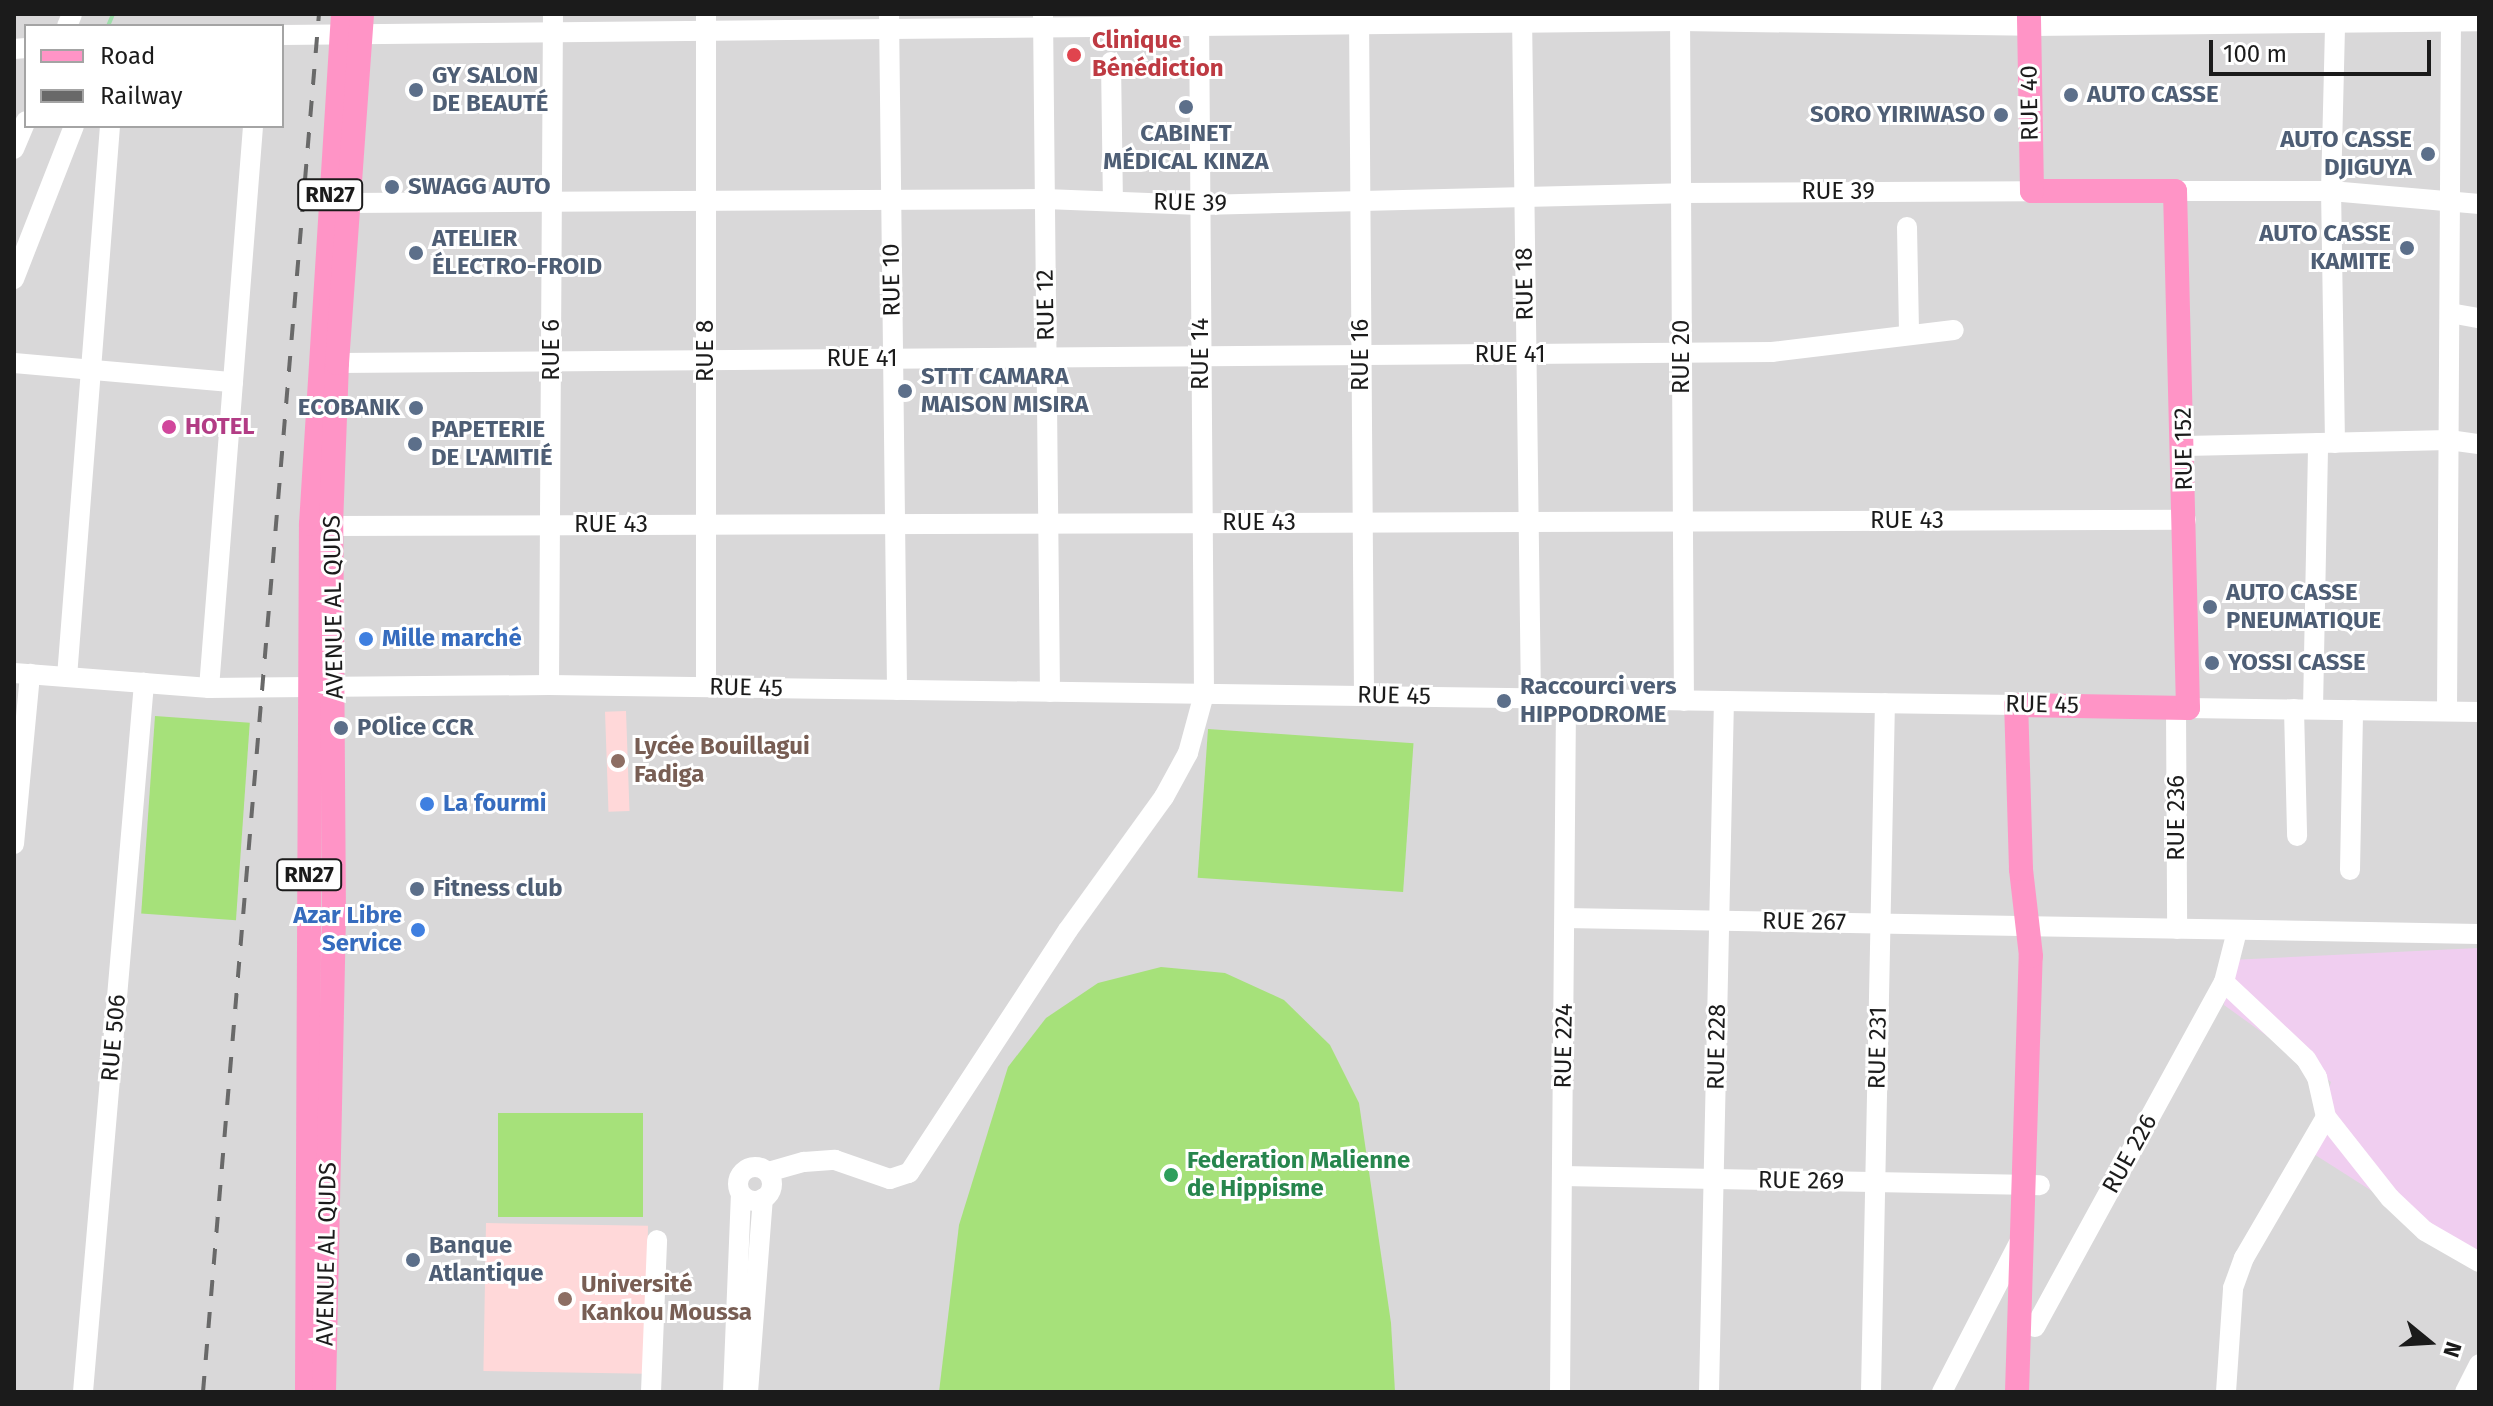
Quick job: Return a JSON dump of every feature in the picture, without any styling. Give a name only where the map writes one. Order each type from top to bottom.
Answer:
[{"type":"main road","name":"RUE 40","points":[[2035,20],[2038,191]]},
{"type":"main road","name":"AVENUE AL QUDS","points":[[324,1392],[336,686],[331,526],[337,363],[348,203],[352,23]]},
{"type":"main road","name":"AVENUE AL QUDS","points":[[307,1392],[309,686],[318,388],[352,23]]},
{"type":"main road","points":[[2038,191],[2175,191]]},
{"type":"main road","name":"RUE 152","points":[[2175,191],[2185,446],[2182,708]]},
{"type":"main road","points":[[2025,705],[2021,869],[2035,926],[2033,1392]]},
{"type":"main road","name":"RUE 45","points":[[2025,705],[2182,708]]},
{"type":"main road","points":[[2017,1392],[2023,1236],[2032,1185]]},
{"type":"street","points":[[284,35],[352,23],[1680,17],[2335,23],[2479,21]]},
{"type":"street","name":"RUE 20","points":[[1680,17],[1684,701]]},
{"type":"street","name":"RUE 18","points":[[1522,18],[1531,698]]},
{"type":"street","name":"RUE 16","points":[[1359,19],[1364,696]]},
{"type":"street","name":"RUE 14","points":[[768,1172],[804,1162],[835,1160],[890,1179],[909,1173],[1068,930],[1164,797],[1188,753],[1204,694],[1199,20]]},
{"type":"street","points":[[2447,711],[2451,21]]},
{"type":"street","name":"RUE 6","points":[[549,685],[553,22]]},
{"type":"street","name":"RUE 8","points":[[706,22],[706,687]]},
{"type":"street","name":"RUE 10","points":[[889,22],[897,690]]},
{"type":"street","name":"RUE 12","points":[[1043,22],[1050,692]]},
{"type":"street","points":[[2297,836],[2326,443],[2335,23]]},
{"type":"street","points":[[1111,62],[1113,201]]},
{"type":"street","points":[[14,149],[24,126]]},
{"type":"street","points":[[14,279],[73,128]]},
{"type":"street","points":[[67,677],[110,128]]},
{"type":"street","points":[[209,688],[253,128]]},
{"type":"street","name":"RUE 39","points":[[348,203],[891,198],[1045,199],[1200,205],[1681,193],[2038,191]]},
{"type":"street","points":[[2175,191],[2331,191],[2479,204]]},
{"type":"street","points":[[1907,227],[1909,335]]},
{"type":"street","points":[[2450,313],[2479,318]]},
{"type":"street","name":"RUE 41","points":[[337,363],[1682,354],[1772,352],[1954,330]]},
{"type":"street","points":[[14,363],[233,382]]},
{"type":"street","points":[[2185,446],[2449,440],[2479,444]]},
{"type":"street","name":"RUE 43","points":[[331,526],[2186,520]]},
{"type":"street","points":[[14,844],[22,674]]},
{"type":"street","name":"RUE 45","points":[[22,674],[209,688],[549,685],[2025,705]]},
{"type":"street","name":"RUE 506","points":[[83,1392],[144,683]]},
{"type":"street","name":"RUE 224","points":[[1560,1392],[1566,699]]},
{"type":"street","name":"RUE 228","points":[[1709,1392],[1724,701]]},
{"type":"street","name":"RUE 231","points":[[1871,1392],[1885,703]]},
{"type":"street","name":"RUE 45","points":[[2182,708],[2479,712]]},
{"type":"street","name":"RUE 236","points":[[2177,929],[2182,708]]},
{"type":"street","points":[[2350,870],[2353,710]]},
{"type":"street","name":"RUE 267","points":[[1565,918],[2479,934]]},
{"type":"street","name":"RUE 226","points":[[2035,1327],[2224,982],[2237,931]]},
{"type":"street","points":[[2224,982],[2306,1059],[2317,1077],[2326,1117],[2390,1198],[2425,1231],[2479,1262]]},
{"type":"street","points":[[2226,1392],[2233,1288],[2244,1258],[2326,1117]]},
{"type":"street","points":[[733,1392],[741,1195],[738,1180],[747,1168],[768,1172],[772,1187],[763,1199],[748,1392]]},
{"type":"street","name":"RUE 269","points":[[1563,1176],[2032,1185]]},
{"type":"street","points":[[741,1195],[763,1199]]},
{"type":"street","points":[[1942,1392],[2023,1236]]},
{"type":"street","points":[[651,1392],[657,1240]]},
{"type":"street","points":[[2465,1392],[2479,1364]]},
{"type":"shaded area","points":[[14,14],[2479,14],[2479,1392],[14,1392]]},
{"type":"shaded area","name":"Lycée Bouillagui Fadiga","points":[[626,711],[629,811],[609,812],[605,712]]},
{"type":"shaded area","points":[[2479,948],[2479,1259],[2309,1151],[2331,1082],[2224,1005],[2230,960]]},
{"type":"shaded area","name":"Université Kankou Moussa","points":[[486,1223],[648,1226],[645,1374],[483,1371]]},
{"type":"green space","points":[[155,716],[250,723],[236,920],[141,914]]},
{"type":"green space","points":[[1208,729],[1413,743],[1403,892],[1198,878]]},
{"type":"green space","name":"Federation Malienne de Hippisme","points":[[1161,967],[1225,973],[1284,1000],[1330,1045],[1359,1103],[1391,1323],[1395,1392],[939,1392],[959,1225],[1008,1067],[1046,1018],[1098,983]]},
{"type":"green space","points":[[498,1113],[643,1113],[643,1217],[498,1217]]},
{"type":"waterway","points":[[109,24],[113,14]]},
{"type":"railway","points":[[203,1392],[319,14]]},
{"type":"place","name":"Clinique Bénédiction","points":[[1074,55]]},
{"type":"place","name":"GY SALON DE BEAUTÉ","points":[[416,90]]},
{"type":"place","name":"AUTO CASSE","points":[[2071,95]]},
{"type":"place","name":"CABINET MÉDICAL KINZA","points":[[1186,107]]},
{"type":"place","name":"SORO YIRIWASO","points":[[2001,115]]},
{"type":"place","name":"AUTO CASSE DJIGUYA","points":[[2428,154]]},
{"type":"place","name":"SWAGG AUTO","points":[[392,187]]},
{"type":"place","name":"AUTO CASSE KAMITE","points":[[2407,248]]},
{"type":"place","name":"ATELIER ÉLECTRO-FROID","points":[[416,253]]},
{"type":"place","name":"STTT CAMARA MAISON MISIRA","points":[[905,391]]},
{"type":"place","name":"ECOBANK","points":[[416,408]]},
{"type":"place","name":"HOTEL","points":[[169,427]]},
{"type":"place","name":"PAPETERIE DE L'AMITIÉ","points":[[415,444]]},
{"type":"place","name":"AUTO CASSE PNEUMATIQUE","points":[[2210,607]]},
{"type":"place","name":"Mille marché","points":[[366,639]]},
{"type":"place","name":"YOSSI CASSE","points":[[2212,663]]},
{"type":"place","name":"Raccourci vers HIPPODROME","points":[[1504,701]]},
{"type":"place","name":"POlice CCR","points":[[341,728]]},
{"type":"place","name":"Lycée Bouillagui Fadiga","points":[[618,761]]},
{"type":"place","name":"La fourmi","points":[[427,804]]},
{"type":"place","name":"Fitness club","points":[[417,889]]},
{"type":"place","name":"Azar Libre Service","points":[[418,930]]},
{"type":"place","name":"Federation Malienne de Hippisme","points":[[1171,1175]]},
{"type":"place","name":"Banque Atlantique","points":[[413,1260]]},
{"type":"place","name":"Université Kankou Moussa","points":[[565,1299]]}]
